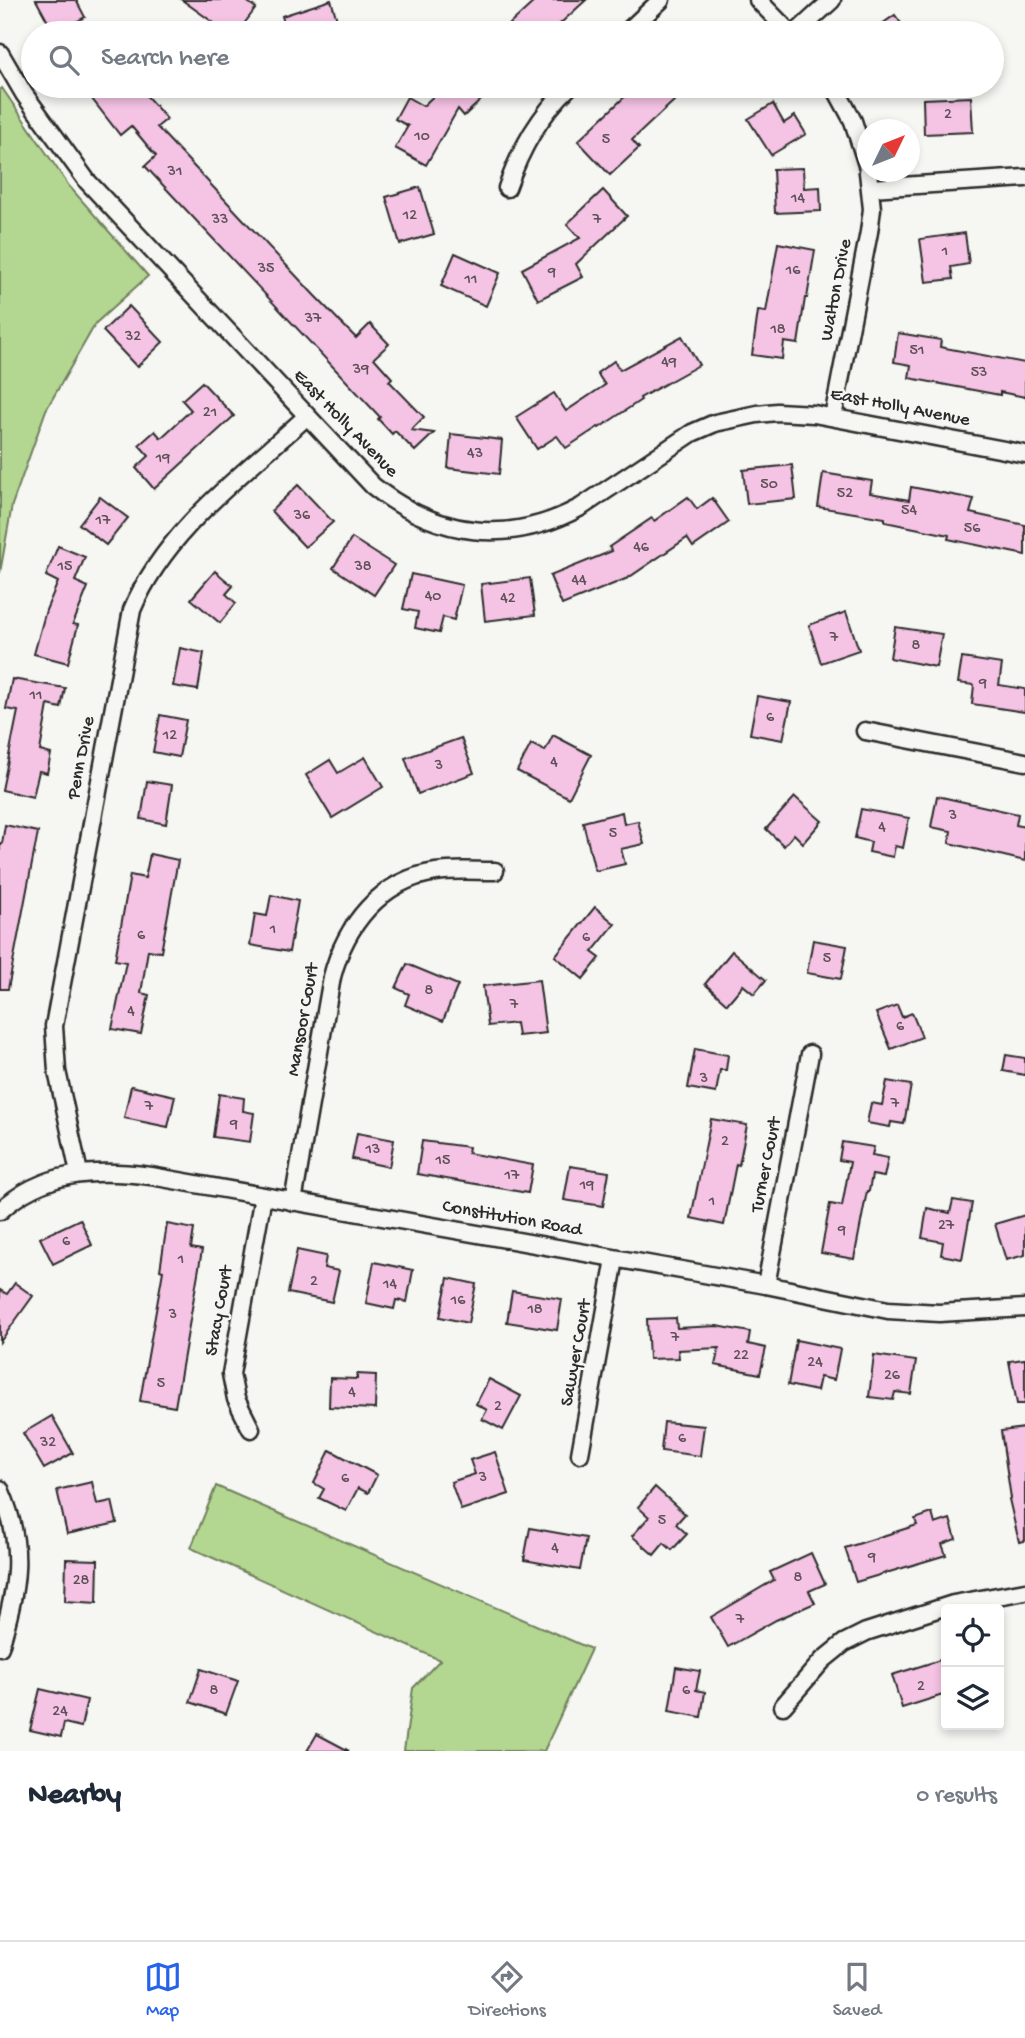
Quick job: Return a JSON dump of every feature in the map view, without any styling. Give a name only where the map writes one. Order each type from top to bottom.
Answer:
[{"type":"street","points":[[638,21],[660,0]]},
{"type":"street","points":[[758,0],[778,21]]},
{"type":"street","points":[[809,21],[832,0]]},
{"type":"street","name":"East Holly Avenue","points":[[0,53],[21,89]]},
{"type":"street","name":"East Holly Avenue","points":[[27,98],[87,181],[373,486],[403,508],[443,526],[487,531],[526,528],[563,517],[674,443],[715,423],[777,412],[833,417],[1025,454]]},
{"type":"street","points":[[507,188],[531,132],[558,98]]},
{"type":"street","points":[[841,98],[857,134]]},
{"type":"street","points":[[920,179],[1025,178]]},
{"type":"street","name":"Walton Drive","points":[[833,417],[866,255],[872,209],[869,182]]},
{"type":"street","name":"Penn Drive","points":[[79,1173],[57,1071],[54,1026],[132,610],[150,575],[177,538],[307,416]]},
{"type":"street","points":[[865,731],[1025,762]]},
{"type":"street","name":"Mansoor Court","points":[[293,1202],[332,977],[344,941],[353,926],[378,900],[403,882],[418,876],[452,871],[495,871]]},
{"type":"street","name":"Turner Court","points":[[766,1285],[810,1054]]},
{"type":"street","name":"Constitution Road","points":[[0,1211],[32,1189],[59,1178],[79,1173],[114,1171],[766,1285],[905,1312],[1025,1308]]},
{"type":"street","name":"Stacy Court","points":[[251,1429],[236,1399],[231,1374],[263,1196]]},
{"type":"street","name":"Sawyer Court","points":[[580,1454],[615,1259]]},
{"type":"street","points":[[0,1489],[12,1518],[17,1559],[14,1600],[0,1647]]},
{"type":"street","points":[[783,1706],[823,1660],[844,1643],[866,1632],[953,1604],[1025,1591]]},
{"type":"green space","points":[[2,88],[69,186],[148,276],[96,323],[46,410],[12,505],[0,573],[0,90]]},
{"type":"green space","points":[[216,1486],[591,1649],[544,1751],[404,1751],[413,1688],[440,1660],[191,1548]]},
{"type":"building","points":[[36,0],[76,0],[85,17],[78,21],[47,21]]},
{"type":"building","points":[[182,0],[245,0],[256,8],[246,21],[211,21]]},
{"type":"building","points":[[331,0],[337,21],[283,21],[282,16]]},
{"type":"building","points":[[536,0],[586,0],[563,21],[513,21]]},
{"type":"building","points":[[895,15],[899,21],[886,21]]},
{"type":"building","points":[[91,98],[149,98],[167,119],[157,127],[356,338],[370,324],[389,344],[374,358],[392,378],[389,381],[424,417],[411,430],[434,433],[415,451],[395,431],[392,434],[378,419],[380,417],[145,166],[156,156],[131,126],[120,135]]},
{"type":"building","points":[[406,98],[423,106],[431,98],[483,98],[464,116],[458,109],[426,165],[395,148],[408,126],[395,119]]},
{"type":"building","points":[[623,98],[677,98],[632,140],[639,148],[610,175],[578,141]]},
{"type":"building","points":[[971,98],[973,132],[924,134],[923,99]]},
{"type":"building","points":[[773,104],[784,123],[795,116],[806,134],[771,155],[748,119]]},
{"type":"building","points":[[803,168],[804,188],[820,187],[821,211],[775,213],[773,169]]},
{"type":"building","points":[[420,187],[434,234],[400,244],[386,197]]},
{"type":"building","points":[[603,190],[627,216],[576,264],[583,277],[538,300],[522,269],[580,238],[567,224]]},
{"type":"building","points":[[965,233],[969,264],[951,267],[953,279],[926,282],[920,239]]},
{"type":"building","points":[[778,243],[815,250],[798,344],[784,342],[782,359],[752,355],[758,311],[766,312]]},
{"type":"building","points":[[455,253],[500,273],[486,306],[441,286]]},
{"type":"building","points":[[129,306],[163,342],[137,367],[103,331]]},
{"type":"building","points":[[898,333],[941,340],[940,347],[1025,363],[1025,397],[909,378],[911,365],[894,362]]},
{"type":"building","points":[[682,336],[699,365],[640,398],[641,400],[566,448],[557,436],[537,449],[516,417],[554,393],[566,411],[605,385],[597,373],[614,361],[620,370]]},
{"type":"building","points":[[202,382],[234,416],[154,489],[136,468],[149,456],[139,445],[155,431],[161,438],[191,410],[182,400]]},
{"type":"building","points":[[451,434],[502,440],[499,474],[448,468]]},
{"type":"building","points":[[792,465],[796,499],[747,504],[743,470]]},
{"type":"building","points":[[823,473],[872,481],[870,493],[909,500],[911,487],[974,499],[970,513],[1025,525],[1025,555],[948,539],[949,535],[885,522],[885,518],[818,507]]},
{"type":"building","points":[[298,485],[333,522],[305,547],[271,511]]},
{"type":"building","points":[[100,497],[128,518],[106,545],[79,524]]},
{"type":"building","points":[[688,497],[697,509],[712,498],[729,522],[693,547],[687,538],[628,578],[562,605],[550,576],[612,551],[609,547]]},
{"type":"building","points":[[352,538],[394,565],[374,595],[333,568]]},
{"type":"building","points":[[58,546],[85,557],[75,581],[88,587],[73,624],[78,625],[68,663],[34,654],[46,610],[58,582],[46,576]]},
{"type":"building","points":[[215,571],[233,586],[226,594],[236,603],[220,623],[191,599]]},
{"type":"building","points":[[411,574],[462,585],[454,620],[443,617],[439,633],[415,628],[418,612],[403,609]]},
{"type":"building","points":[[530,578],[535,615],[485,621],[481,584]]},
{"type":"building","points":[[846,612],[859,650],[821,663],[809,625]]},
{"type":"building","points":[[895,627],[942,634],[936,667],[890,658]]},
{"type":"building","points":[[180,648],[204,653],[198,690],[173,686]]},
{"type":"building","points":[[962,658],[1002,664],[999,685],[1025,689],[1025,712],[972,704],[974,685],[958,683]]},
{"type":"building","points":[[12,679],[65,688],[61,708],[48,705],[40,751],[51,754],[47,773],[39,771],[33,797],[2,790],[18,711],[6,709]]},
{"type":"building","points":[[757,696],[791,702],[783,740],[750,734]]},
{"type":"building","points":[[160,715],[186,720],[179,757],[153,752]]},
{"type":"building","points":[[553,735],[591,755],[569,798],[517,771],[531,744],[545,751]]},
{"type":"building","points":[[461,738],[474,773],[418,794],[405,758]]},
{"type":"building","points":[[365,757],[383,787],[332,818],[306,775],[330,760],[338,773]]},
{"type":"building","points":[[147,781],[172,785],[166,824],[141,819]]},
{"type":"building","points":[[937,796],[1018,814],[1016,825],[1025,827],[1025,861],[949,843],[951,831],[931,827]]},
{"type":"building","points":[[795,797],[822,821],[803,843],[794,834],[784,846],[766,829]]},
{"type":"building","points":[[861,809],[909,818],[903,848],[895,846],[893,857],[869,852],[871,842],[855,838]]},
{"type":"building","points":[[622,812],[624,824],[638,821],[644,844],[621,849],[625,864],[595,871],[583,822]]},
{"type":"building","points":[[5,825],[38,832],[8,989],[0,989],[0,843],[2,844]]},
{"type":"building","points":[[150,854],[178,860],[161,952],[148,950],[141,993],[149,995],[141,1034],[112,1029],[126,962],[115,960],[130,875],[145,878]]},
{"type":"building","points":[[271,895],[298,901],[289,952],[250,945],[255,914],[267,916]]},
{"type":"building","points":[[595,907],[615,924],[592,952],[600,958],[583,979],[555,956]]},
{"type":"building","points":[[813,940],[847,946],[841,979],[807,973]]},
{"type":"building","points":[[732,951],[766,980],[754,994],[743,985],[727,1004],[705,984]]},
{"type":"building","points":[[407,964],[458,985],[443,1021],[405,1005],[409,994],[396,988]]},
{"type":"building","points":[[539,980],[546,1033],[518,1036],[516,1023],[488,1026],[483,986]]},
{"type":"building","points":[[897,1005],[902,1017],[912,1013],[922,1037],[891,1049],[876,1013]]},
{"type":"building","points":[[695,1049],[728,1055],[726,1070],[720,1070],[716,1093],[688,1088]]},
{"type":"building","points":[[1006,1055],[1025,1058],[1025,1075],[1003,1071]]},
{"type":"building","points":[[887,1081],[911,1085],[904,1124],[891,1122],[890,1127],[867,1123],[871,1103],[882,1105]]},
{"type":"building","points":[[131,1086],[175,1096],[168,1127],[124,1118]]},
{"type":"building","points":[[219,1094],[244,1098],[243,1111],[254,1113],[250,1142],[213,1137]]},
{"type":"building","points":[[711,1119],[747,1125],[724,1225],[691,1218]]},
{"type":"building","points":[[357,1133],[394,1140],[389,1167],[352,1159]]},
{"type":"building","points":[[422,1141],[469,1147],[468,1153],[533,1165],[528,1193],[417,1174]]},
{"type":"building","points":[[842,1142],[874,1147],[872,1155],[888,1158],[884,1177],[872,1175],[854,1259],[821,1253],[830,1204],[842,1206],[850,1162],[839,1160]]},
{"type":"building","points":[[570,1166],[609,1172],[603,1206],[564,1200]]},
{"type":"building","points":[[953,1200],[972,1203],[962,1259],[941,1255],[943,1242],[922,1238],[927,1208],[950,1213]]},
{"type":"building","points":[[1025,1215],[1025,1255],[1006,1260],[995,1224]]},
{"type":"building","points":[[80,1219],[92,1245],[53,1264],[40,1238]]},
{"type":"building","points":[[167,1224],[194,1229],[191,1248],[202,1250],[175,1407],[140,1401],[163,1271],[160,1270]]},
{"type":"building","points":[[297,1250],[326,1256],[324,1268],[339,1271],[332,1302],[288,1293]]},
{"type":"building","points":[[374,1262],[413,1270],[407,1302],[396,1300],[394,1309],[366,1303]]},
{"type":"building","points":[[448,1278],[476,1284],[468,1323],[440,1317]]},
{"type":"building","points":[[15,1283],[33,1296],[0,1342],[0,1290],[7,1294]]},
{"type":"building","points":[[512,1291],[562,1299],[557,1330],[507,1322]]},
{"type":"building","points":[[676,1318],[677,1328],[717,1326],[750,1332],[748,1344],[766,1348],[760,1374],[715,1365],[719,1348],[678,1350],[679,1358],[649,1359],[647,1319]]},
{"type":"building","points":[[796,1340],[840,1349],[834,1380],[820,1377],[817,1391],[788,1385]]},
{"type":"building","points":[[874,1355],[916,1361],[911,1394],[895,1392],[893,1400],[869,1397]]},
{"type":"building","points":[[1025,1359],[1025,1404],[1017,1404],[1009,1361]]},
{"type":"building","points":[[357,1374],[376,1375],[375,1409],[329,1407],[330,1378],[357,1379]]},
{"type":"building","points":[[489,1379],[521,1396],[503,1430],[482,1419],[487,1410],[476,1404]]},
{"type":"building","points":[[52,1416],[73,1453],[44,1469],[23,1433]]},
{"type":"building","points":[[664,1422],[704,1426],[700,1456],[661,1451]]},
{"type":"building","points":[[1025,1428],[1025,1541],[1019,1542],[1009,1499],[1011,1498],[1001,1431]]},
{"type":"building","points":[[330,1450],[377,1475],[368,1493],[358,1488],[346,1511],[319,1498],[324,1489],[314,1483]]},
{"type":"building","points":[[495,1452],[509,1494],[461,1510],[451,1482],[475,1474],[470,1460]]},
{"type":"building","points":[[92,1482],[97,1504],[112,1501],[117,1523],[67,1534],[57,1490]]},
{"type":"building","points":[[655,1487],[685,1514],[676,1524],[687,1534],[672,1550],[664,1543],[654,1555],[632,1536],[649,1517],[638,1507]]},
{"type":"building","points":[[932,1513],[935,1524],[950,1519],[956,1539],[942,1544],[946,1555],[856,1582],[845,1548],[917,1525],[915,1519]]},
{"type":"building","points":[[530,1528],[586,1538],[580,1570],[524,1560]]},
{"type":"building","points":[[811,1553],[825,1584],[809,1591],[815,1603],[776,1620],[728,1647],[711,1617],[774,1580],[770,1572]]},
{"type":"building","points":[[66,1559],[98,1560],[97,1603],[65,1601]]},
{"type":"building","points":[[940,1660],[941,1696],[902,1708],[892,1675]]},
{"type":"building","points":[[676,1667],[700,1671],[696,1690],[705,1692],[701,1717],[669,1711]]},
{"type":"building","points":[[201,1669],[238,1681],[226,1714],[190,1702]]},
{"type":"building","points":[[40,1689],[87,1700],[81,1727],[64,1723],[61,1737],[30,1730]]},
{"type":"building","points":[[317,1734],[349,1751],[307,1751]]}]
